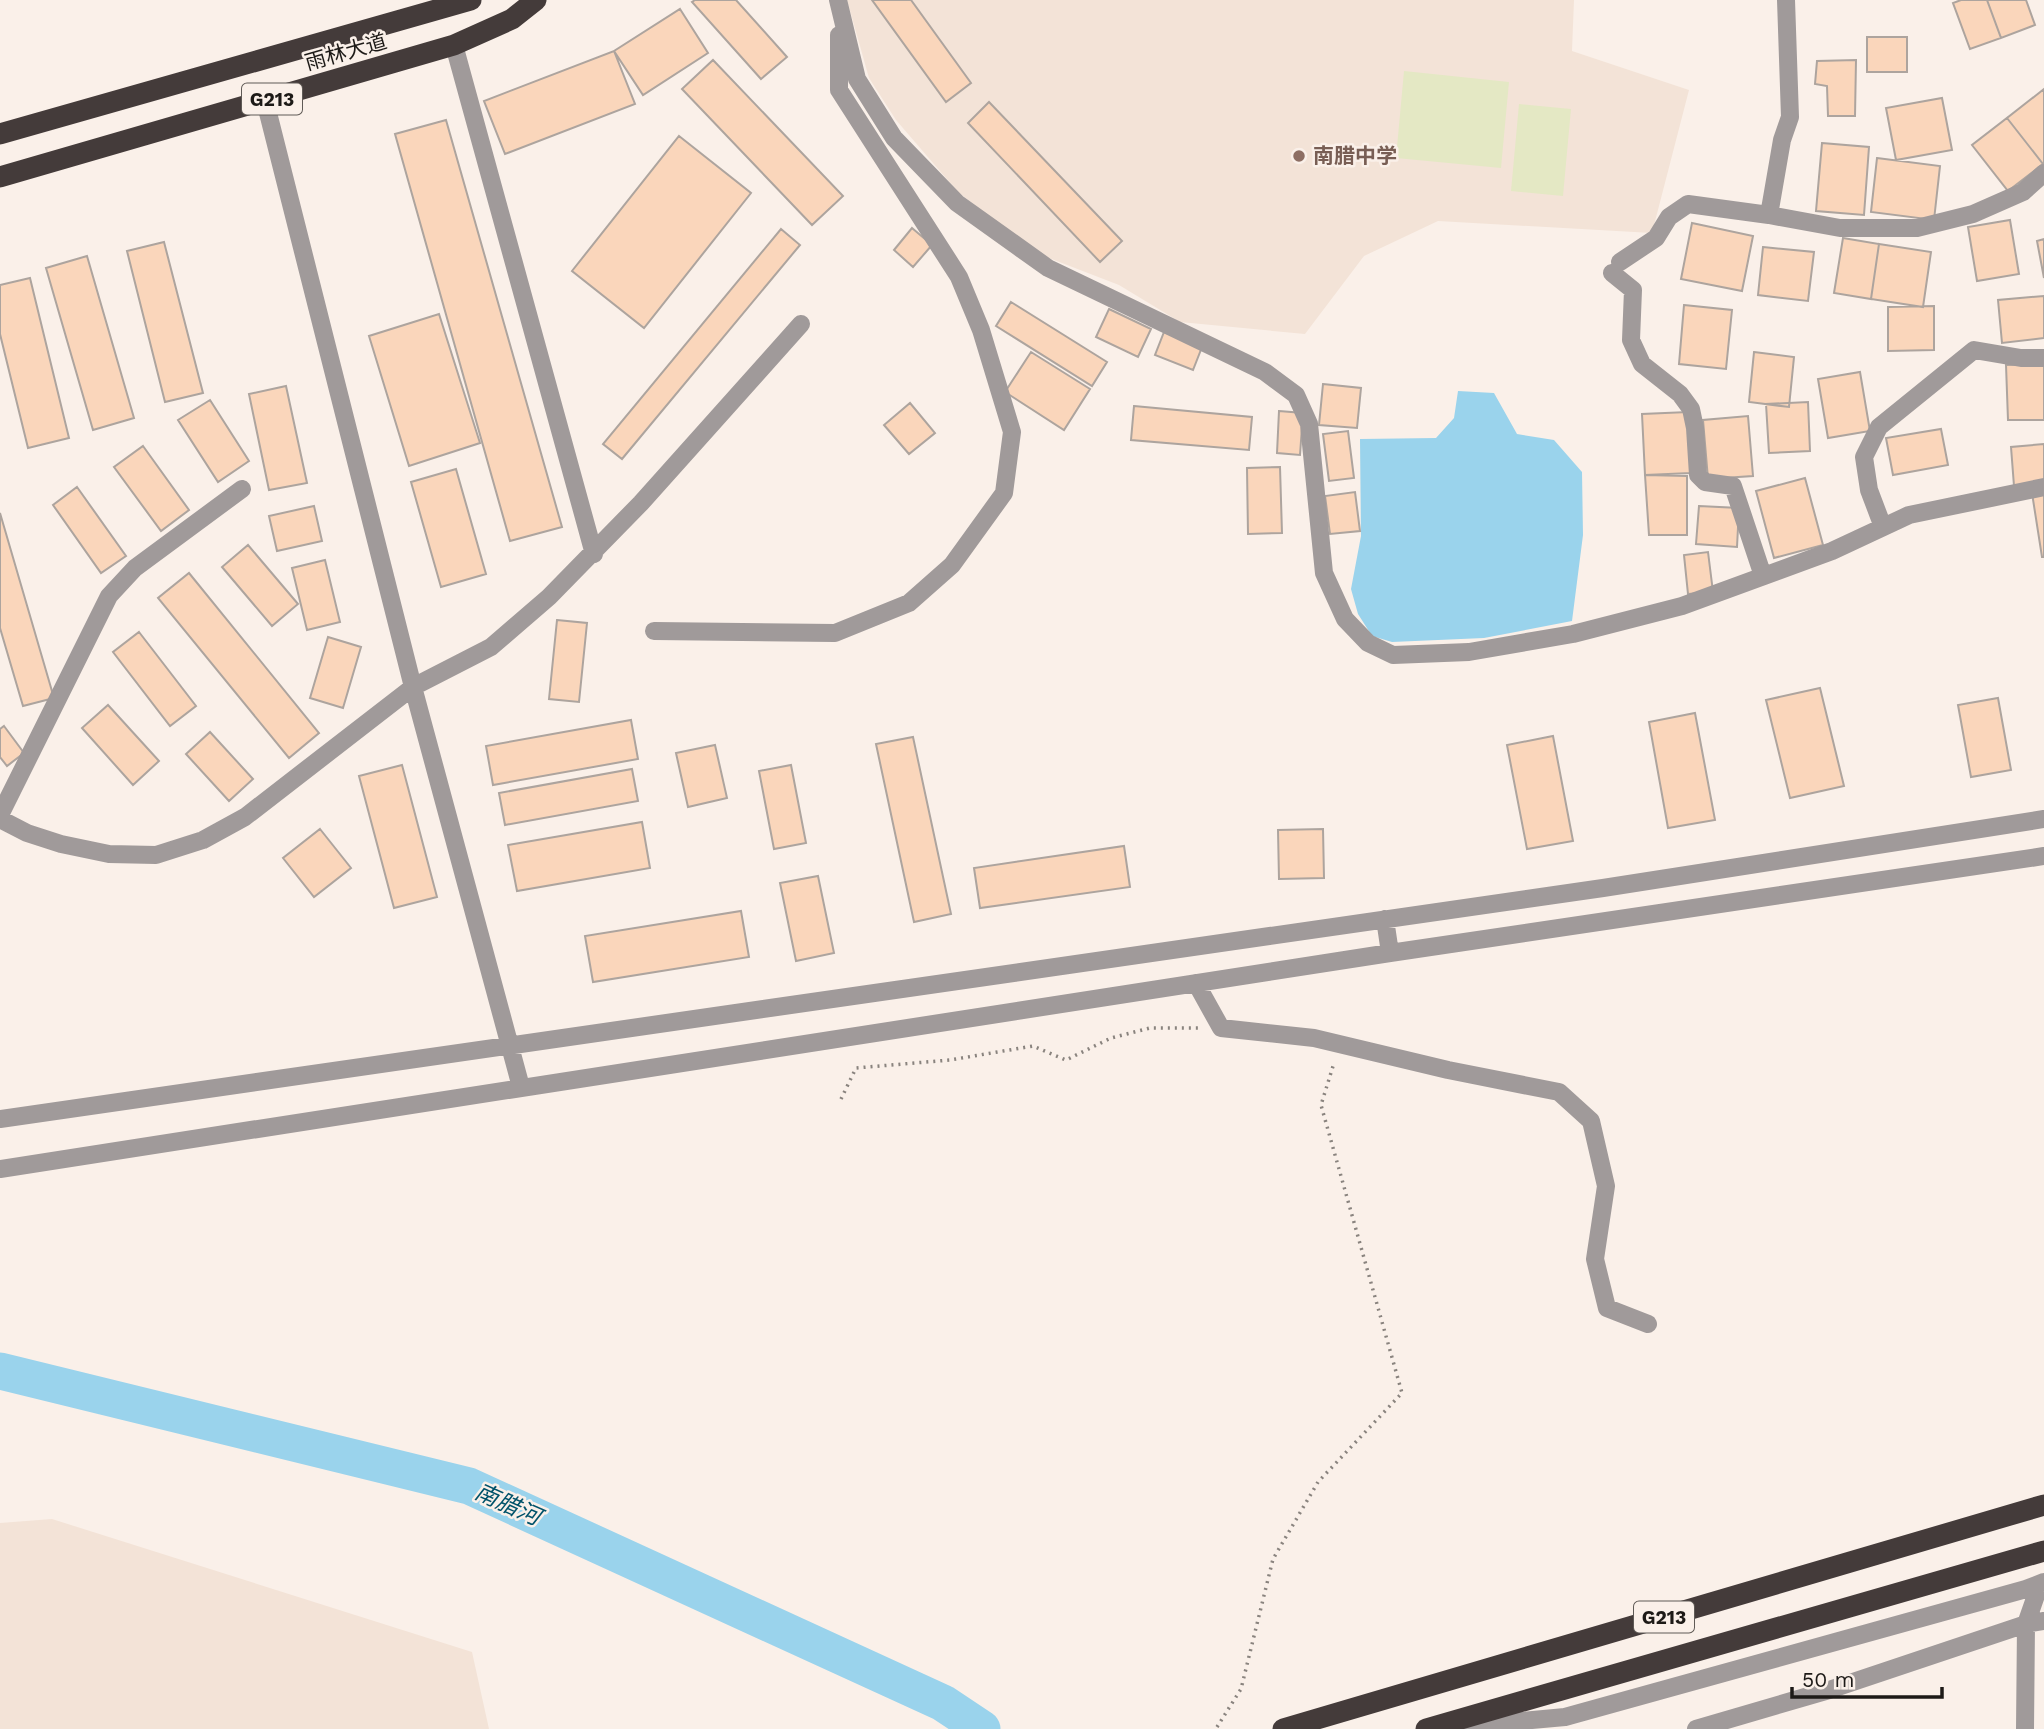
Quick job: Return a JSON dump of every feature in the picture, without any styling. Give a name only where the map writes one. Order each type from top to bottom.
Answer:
[{"type":"highway","name":"雨林大道","points":[[0,134],[471,0]]},
{"type":"highway","name":"雨林大道","points":[[0,177],[454,45],[512,19],[536,0]]},
{"type":"highway","name":"G213","points":[[1283,1729],[2044,1505]]},
{"type":"highway","name":"G213","points":[[1428,1729],[2044,1551]]},
{"type":"street","points":[[1769,215],[1782,140],[1790,117],[1786,0]]},
{"type":"street","points":[[838,4],[857,79],[894,138],[957,203],[1048,268],[1265,372],[1296,394],[1309,424],[1324,573],[1345,619],[1368,643],[1393,655],[1469,652],[1573,634],[1682,606],[1832,551],[1909,515],[2044,487]]},
{"type":"street","points":[[654,631],[835,633],[909,603],[952,565],[1004,493],[1012,432],[981,330],[959,277],[839,90],[838,4]]},
{"type":"street","points":[[454,45],[594,554]]},
{"type":"street","points":[[265,101],[413,687],[521,1087]]},
{"type":"street","points":[[1763,576],[1733,485],[1705,482],[1698,475],[1691,409],[1680,394],[1642,364],[1631,340],[1633,290],[1616,267],[1656,238],[1669,217],[1688,204],[1840,228],[1917,228],[1973,214],[2023,192],[2044,173]]},
{"type":"street","points":[[242,489],[135,568],[109,596],[0,817],[27,833],[61,844],[109,854],[156,855],[203,840],[245,817],[413,687],[491,647],[549,597],[594,554],[801,324]]},
{"type":"street","points":[[1883,527],[1869,490],[1864,457],[1879,427],[1974,350],[2021,358],[2044,358]]},
{"type":"street","points":[[0,1119],[1385,919],[2044,820]]},
{"type":"street","points":[[0,1169],[1390,953],[2044,856]]},
{"type":"street","points":[[1385,919],[1390,953]]},
{"type":"street","points":[[1196,983],[1221,1028],[1314,1038],[1448,1070],[1559,1092],[1591,1121],[1606,1186],[1595,1259],[1607,1308],[1648,1324]]},
{"type":"street","points":[[1428,1729],[1565,1717],[2042,1583],[2035,1622],[2025,1729]]},
{"type":"street","points":[[1696,1729],[1745,1722],[1829,1690],[2035,1622]]},
{"type":"path","points":[[841,1099],[856,1068],[950,1060],[1033,1046],[1066,1060],[1111,1038],[1150,1028],[1221,1028]]},
{"type":"path","points":[[1217,1727],[1241,1689],[1273,1559],[1318,1482],[1402,1393],[1321,1105],[1340,1044]]},
{"type":"shaded area","name":"南腊中学","points":[[847,0],[1574,0],[1572,51],[1689,90],[1652,233],[1438,221],[1364,256],[1305,334],[1180,322],[1119,285],[1036,253],[958,192],[896,120],[869,78]]},
{"type":"shaded area","points":[[52,1519],[472,1652],[489,1729],[0,1729],[0,1523]]},
{"type":"green space","points":[[1404,71],[1509,82],[1501,168],[1396,158]]},
{"type":"green space","points":[[1519,104],[1571,109],[1563,196],[1511,191]]},
{"type":"water","points":[[1458,391],[1494,393],[1517,434],[1554,440],[1582,472],[1583,535],[1572,621],[1484,638],[1392,642],[1372,636],[1358,614],[1351,589],[1361,536],[1360,439],[1436,438],[1454,418]]},
{"type":"building","points":[[736,0],[787,57],[761,79],[692,2]]},
{"type":"building","points":[[872,0],[911,0],[971,83],[946,102]]},
{"type":"building","points":[[1961,0],[1987,0],[2001,38],[1970,49],[1953,3]]},
{"type":"building","points":[[1987,0],[2026,0],[2035,25],[2001,38]]},
{"type":"building","points":[[680,9],[708,53],[643,95],[614,51]]},
{"type":"building","points":[[1867,37],[1907,37],[1907,72],[1867,72]]},
{"type":"building","points":[[614,51],[635,104],[505,154],[484,101]]},
{"type":"building","points":[[713,60],[843,196],[812,225],[682,89]]},
{"type":"building","points":[[1856,60],[1855,116],[1828,116],[1827,86],[1815,84],[1817,61]]},
{"type":"building","points":[[2044,89],[2044,163],[2043,164],[2007,118]]},
{"type":"building","points":[[1942,98],[1952,150],[1896,160],[1886,108]]},
{"type":"building","points":[[989,102],[1122,241],[1100,262],[968,123]]},
{"type":"building","points":[[2007,118],[2043,164],[2008,191],[1972,145]]},
{"type":"building","points":[[446,120],[562,527],[510,541],[395,134]]},
{"type":"building","points":[[679,136],[751,193],[644,328],[572,271]]},
{"type":"building","points":[[1822,143],[1869,147],[1864,215],[1816,211]]},
{"type":"building","points":[[1877,158],[1940,166],[1934,220],[1871,212]]},
{"type":"building","points":[[2010,220],[2019,274],[1977,281],[1968,227]]},
{"type":"building","points":[[1692,223],[1753,236],[1742,291],[1681,279]]},
{"type":"building","points":[[912,228],[932,245],[913,267],[894,250]]},
{"type":"building","points":[[781,229],[800,245],[622,459],[603,444]]},
{"type":"building","points":[[1843,238],[1879,244],[1871,299],[1834,293]]},
{"type":"building","points":[[2044,239],[2044,278],[2037,241]]},
{"type":"building","points":[[164,242],[203,393],[165,402],[127,251]]},
{"type":"building","points":[[1879,244],[1931,252],[1923,307],[1871,299]]},
{"type":"building","points":[[1763,247],[1814,252],[1808,301],[1758,295]]},
{"type":"building","points":[[87,256],[134,418],[93,430],[46,268]]},
{"type":"building","points":[[30,278],[69,438],[28,448],[0,334],[0,285]]},
{"type":"building","points":[[2044,296],[2044,338],[2002,343],[1998,300]]},
{"type":"building","points":[[1011,302],[1107,362],[1092,386],[996,326]]},
{"type":"building","points":[[1684,305],[1732,310],[1726,369],[1679,364]]},
{"type":"building","points":[[1934,306],[1934,350],[1888,351],[1888,307]]},
{"type":"building","points":[[1109,309],[1151,329],[1138,357],[1096,337]]},
{"type":"building","points":[[439,314],[480,443],[409,466],[369,336]]},
{"type":"building","points":[[1164,332],[1202,347],[1193,370],[1155,355]]},
{"type":"building","points":[[1031,352],[1090,389],[1064,430],[1005,392]]},
{"type":"building","points":[[1754,352],[1794,357],[1789,407],[1749,402]]},
{"type":"building","points":[[2044,364],[2044,420],[2008,420],[2006,365]]},
{"type":"building","points":[[1860,372],[1870,431],[1828,438],[1818,379]]},
{"type":"building","points":[[1323,384],[1361,388],[1357,428],[1319,425]]},
{"type":"building","points":[[286,386],[307,483],[269,490],[249,394]]},
{"type":"building","points":[[210,400],[249,461],[218,482],[178,420]]},
{"type":"building","points":[[1808,402],[1810,451],[1769,453],[1766,404]]},
{"type":"building","points":[[910,403],[935,433],[909,454],[884,425]]},
{"type":"building","points":[[1134,406],[1252,417],[1249,450],[1131,440]]},
{"type":"building","points":[[1279,411],[1303,413],[1300,455],[1277,453]]},
{"type":"building","points":[[1688,412],[1691,473],[1645,475],[1642,414]]},
{"type":"building","points":[[1748,416],[1753,476],[1708,479],[1703,420]]},
{"type":"building","points":[[1941,429],[1948,465],[1893,475],[1886,438]]},
{"type":"building","points":[[1348,431],[1354,478],[1329,481],[1323,434]]},
{"type":"building","points":[[2044,444],[2044,484],[2014,486],[2011,447]]},
{"type":"building","points":[[143,446],[189,510],[161,531],[114,467]]},
{"type":"building","points":[[1280,467],[1282,533],[1248,534],[1247,468]]},
{"type":"building","points":[[456,469],[486,574],[441,587],[411,482]]},
{"type":"building","points":[[1645,475],[1687,476],[1687,535],[1649,535]]},
{"type":"building","points":[[1805,478],[1823,545],[1774,558],[1756,491]]},
{"type":"building","points":[[77,487],[126,556],[101,573],[53,505]]},
{"type":"building","points":[[2044,491],[2044,557],[2042,557],[2032,493]]},
{"type":"building","points":[[1355,492],[1360,531],[1330,534],[1325,496]]},
{"type":"building","points":[[314,506],[322,541],[277,551],[269,516]]},
{"type":"building","points":[[1699,506],[1739,508],[1737,547],[1696,544]]},
{"type":"building","points":[[0,513],[54,698],[23,706],[0,628]]},
{"type":"building","points":[[248,545],[298,604],[272,626],[222,567]]},
{"type":"building","points":[[1708,552],[1713,592],[1688,594],[1684,555]]},
{"type":"building","points":[[325,560],[340,622],[307,630],[292,568]]},
{"type":"building","points":[[189,573],[319,733],[289,758],[158,598]]},
{"type":"building","points":[[557,620],[587,623],[579,702],[549,699]]},
{"type":"building","points":[[139,632],[196,706],[170,726],[113,652]]},
{"type":"building","points":[[328,637],[361,647],[343,708],[310,698]]},
{"type":"building","points":[[1820,688],[1844,786],[1790,798],[1766,700]]},
{"type":"building","points":[[1998,698],[2011,770],[1971,777],[1958,705]]},
{"type":"building","points":[[108,705],[159,761],[133,785],[82,728]]},
{"type":"building","points":[[1695,713],[1715,820],[1668,828],[1649,722]]},
{"type":"building","points":[[631,720],[638,759],[493,785],[486,746]]},
{"type":"building","points":[[4,726],[24,753],[7,766],[0,757],[0,729]]},
{"type":"building","points":[[210,732],[253,779],[229,801],[186,754]]},
{"type":"building","points":[[1553,736],[1573,841],[1527,849],[1507,745]]},
{"type":"building","points":[[913,737],[951,914],[914,922],[876,744]]},
{"type":"building","points":[[715,745],[727,798],[688,807],[676,753]]},
{"type":"building","points":[[402,765],[437,897],[394,908],[359,776]]},
{"type":"building","points":[[791,765],[806,843],[774,849],[759,771]]},
{"type":"building","points":[[632,769],[638,801],[505,825],[499,793]]},
{"type":"building","points":[[642,822],[650,868],[517,891],[508,845]]},
{"type":"building","points":[[320,829],[351,868],[314,897],[283,858]]},
{"type":"building","points":[[1323,829],[1324,878],[1279,879],[1278,830]]},
{"type":"building","points":[[1124,846],[1130,887],[980,908],[974,868]]},
{"type":"building","points":[[818,876],[834,953],[796,961],[780,883]]},
{"type":"building","points":[[741,911],[749,957],[593,982],[585,936]]},
{"type":"waterway","name":"南腊河","points":[[0,1371],[469,1486],[943,1703],[982,1729]]},
{"type":"place","name":"南腊中学","points":[[1299,156]]}]
